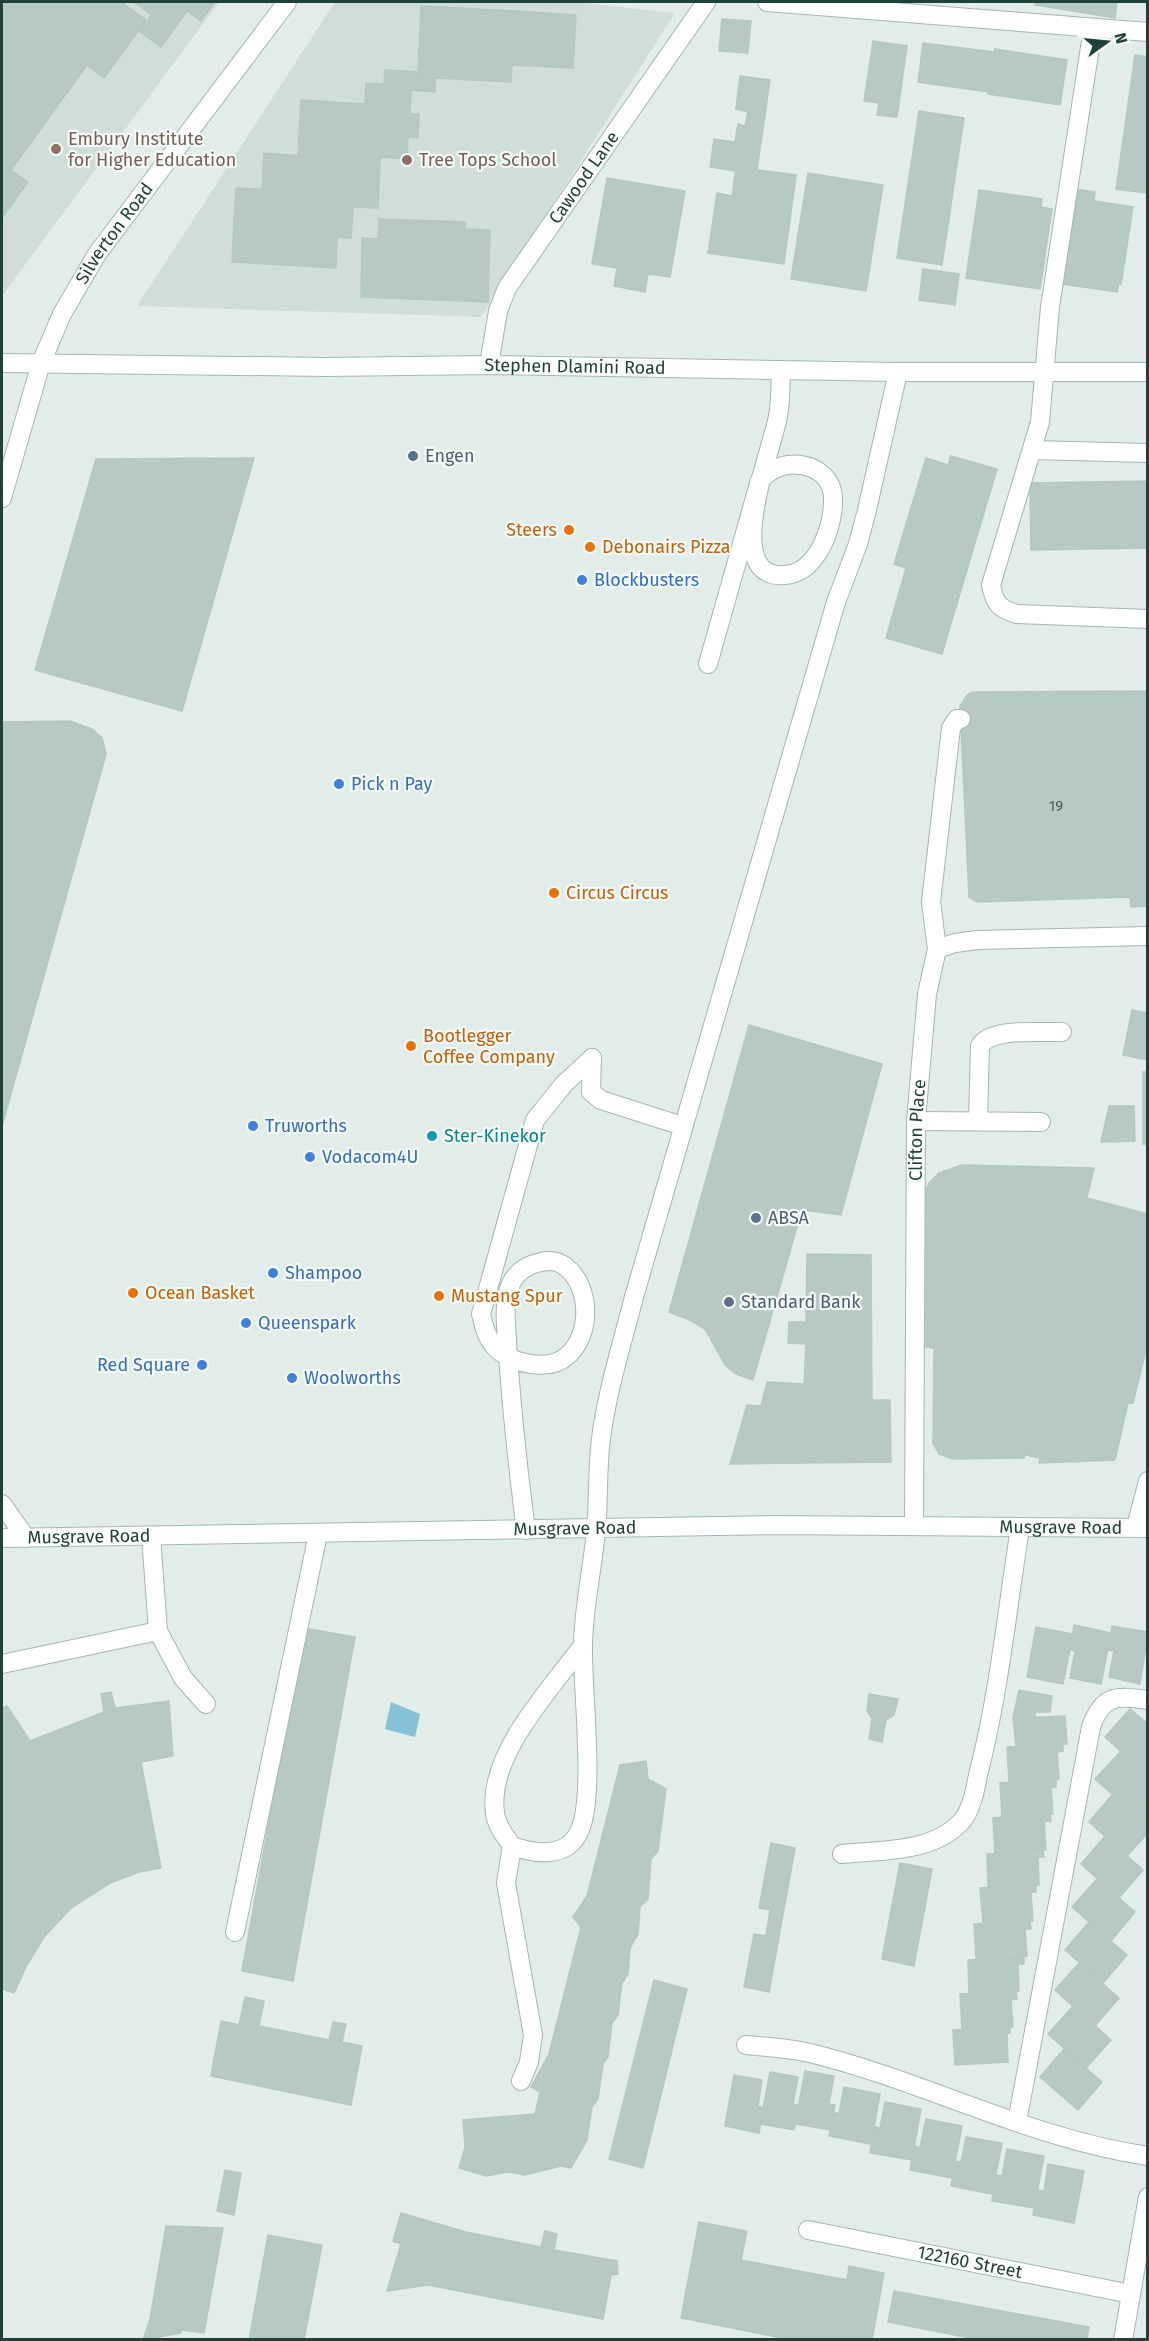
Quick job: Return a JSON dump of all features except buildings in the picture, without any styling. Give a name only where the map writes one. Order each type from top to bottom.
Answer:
[{"type":"street","name":"Silverton Road","points":[[2,498],[41,363],[62,314],[98,254],[287,2]]},
{"type":"street","name":"Cawood Lane","points":[[489,364],[498,310],[507,288],[706,2]]},
{"type":"street","points":[[767,2],[1148,32]]},
{"type":"street","points":[[1093,28],[1050,307],[1040,422],[991,585],[994,601],[1002,609],[1017,614],[1148,619]]},
{"type":"street","name":"Stephen Dlamini Road","points":[[2,363],[326,367],[489,364],[898,372],[1148,372]]},
{"type":"street","points":[[708,664],[778,416],[781,370]]},
{"type":"street","points":[[512,1846],[529,1852],[559,1851],[569,1845],[579,1832],[587,1805],[583,1645],[596,1529],[600,1440],[609,1394],[634,1297],[836,602],[858,544],[898,372]]},
{"type":"street","points":[[1033,450],[1148,453]]},
{"type":"street","points":[[808,465],[819,470],[829,482],[833,497],[819,555],[801,572],[783,576],[767,572],[755,556],[752,528],[760,480],[775,468],[808,465]]},
{"type":"street","name":"Clifton Place","points":[[914,1526],[916,1121],[927,994],[937,949],[931,902],[951,728],[957,719],[961,719]]},
{"type":"street","points":[[937,949],[955,943],[977,940],[1148,936]]},
{"type":"street","points":[[978,1121],[980,1046],[983,1041],[995,1034],[1062,1032]]},
{"type":"street","points":[[526,1530],[508,1356],[504,1306],[514,1274],[530,1264],[549,1260],[562,1264],[574,1273],[583,1290],[586,1306],[583,1330],[577,1344],[566,1357],[551,1364],[533,1364],[508,1356],[496,1348],[486,1333],[481,1314],[535,1120],[564,1084],[592,1058],[591,1092],[601,1100],[673,1123]]},
{"type":"street","points":[[916,1121],[1041,1122]]},
{"type":"street","points":[[1142,1527],[1148,1481]]},
{"type":"street","points":[[2,1504],[26,1538]]},
{"type":"street","name":"Musgrave Road","points":[[2,1538],[773,1525],[1142,1527]]},
{"type":"street","points":[[842,1854],[916,1847],[946,1834],[963,1821],[971,1804],[986,1744],[1020,1528]]},
{"type":"street","points":[[235,1932],[318,1534]]},
{"type":"street","points":[[151,1536],[158,1631],[183,1678],[206,1704]]},
{"type":"street","points":[[2,1664],[158,1631]]},
{"type":"street","points":[[520,2081],[529,2062],[533,2035],[506,1883],[512,1846],[495,1815],[498,1773],[510,1744],[583,1645]]},
{"type":"street","points":[[1017,2122],[1091,1727],[1101,1705],[1110,1700],[1126,1697],[1148,1700]]},
{"type":"street","points":[[746,2044],[807,2052],[856,2066],[1017,2122],[1119,2152],[1148,2156]]},
{"type":"street","points":[[1123,2340],[1148,2197]]},
{"type":"street","name":"122160 Street","points":[[808,2230],[1131,2294]]},
{"type":"shaded area","name":"Embury Institute for Higher Education","points":[[2,2],[219,2],[2,296]]},
{"type":"shaded area","name":"Tree Tops School","points":[[335,2],[574,2],[675,13],[481,317],[137,306]]},
{"type":"water","points":[[391,1702],[420,1714],[415,1737],[385,1729]]},
{"type":"place","name":"Embury Institute for Higher Education","points":[[56,149]]},
{"type":"place","name":"Tree Tops School","points":[[407,160]]},
{"type":"place","name":"Engen","points":[[413,456]]},
{"type":"place","name":"Steers","points":[[569,530]]},
{"type":"place","name":"Debonairs Pizza","points":[[590,547]]},
{"type":"place","name":"Blockbusters","points":[[582,580]]},
{"type":"place","name":"Pick n Pay","points":[[339,784]]},
{"type":"place","name":"Circus Circus","points":[[554,893]]},
{"type":"place","name":"Bootlegger Coffee Company","points":[[411,1046]]},
{"type":"place","name":"Truworths","points":[[253,1126]]},
{"type":"place","name":"Ster-Kinekor","points":[[432,1136]]},
{"type":"place","name":"Vodacom4U","points":[[310,1157]]},
{"type":"place","name":"ABSA","points":[[756,1218]]},
{"type":"place","name":"Shampoo","points":[[273,1273]]},
{"type":"place","name":"Ocean Basket","points":[[133,1293]]},
{"type":"place","name":"Mustang Spur","points":[[439,1296]]},
{"type":"place","name":"Standard Bank","points":[[729,1302]]},
{"type":"place","name":"Queenspark","points":[[246,1323]]},
{"type":"place","name":"Red Square","points":[[202,1365]]},
{"type":"place","name":"Woolworths","points":[[292,1378]]}]
